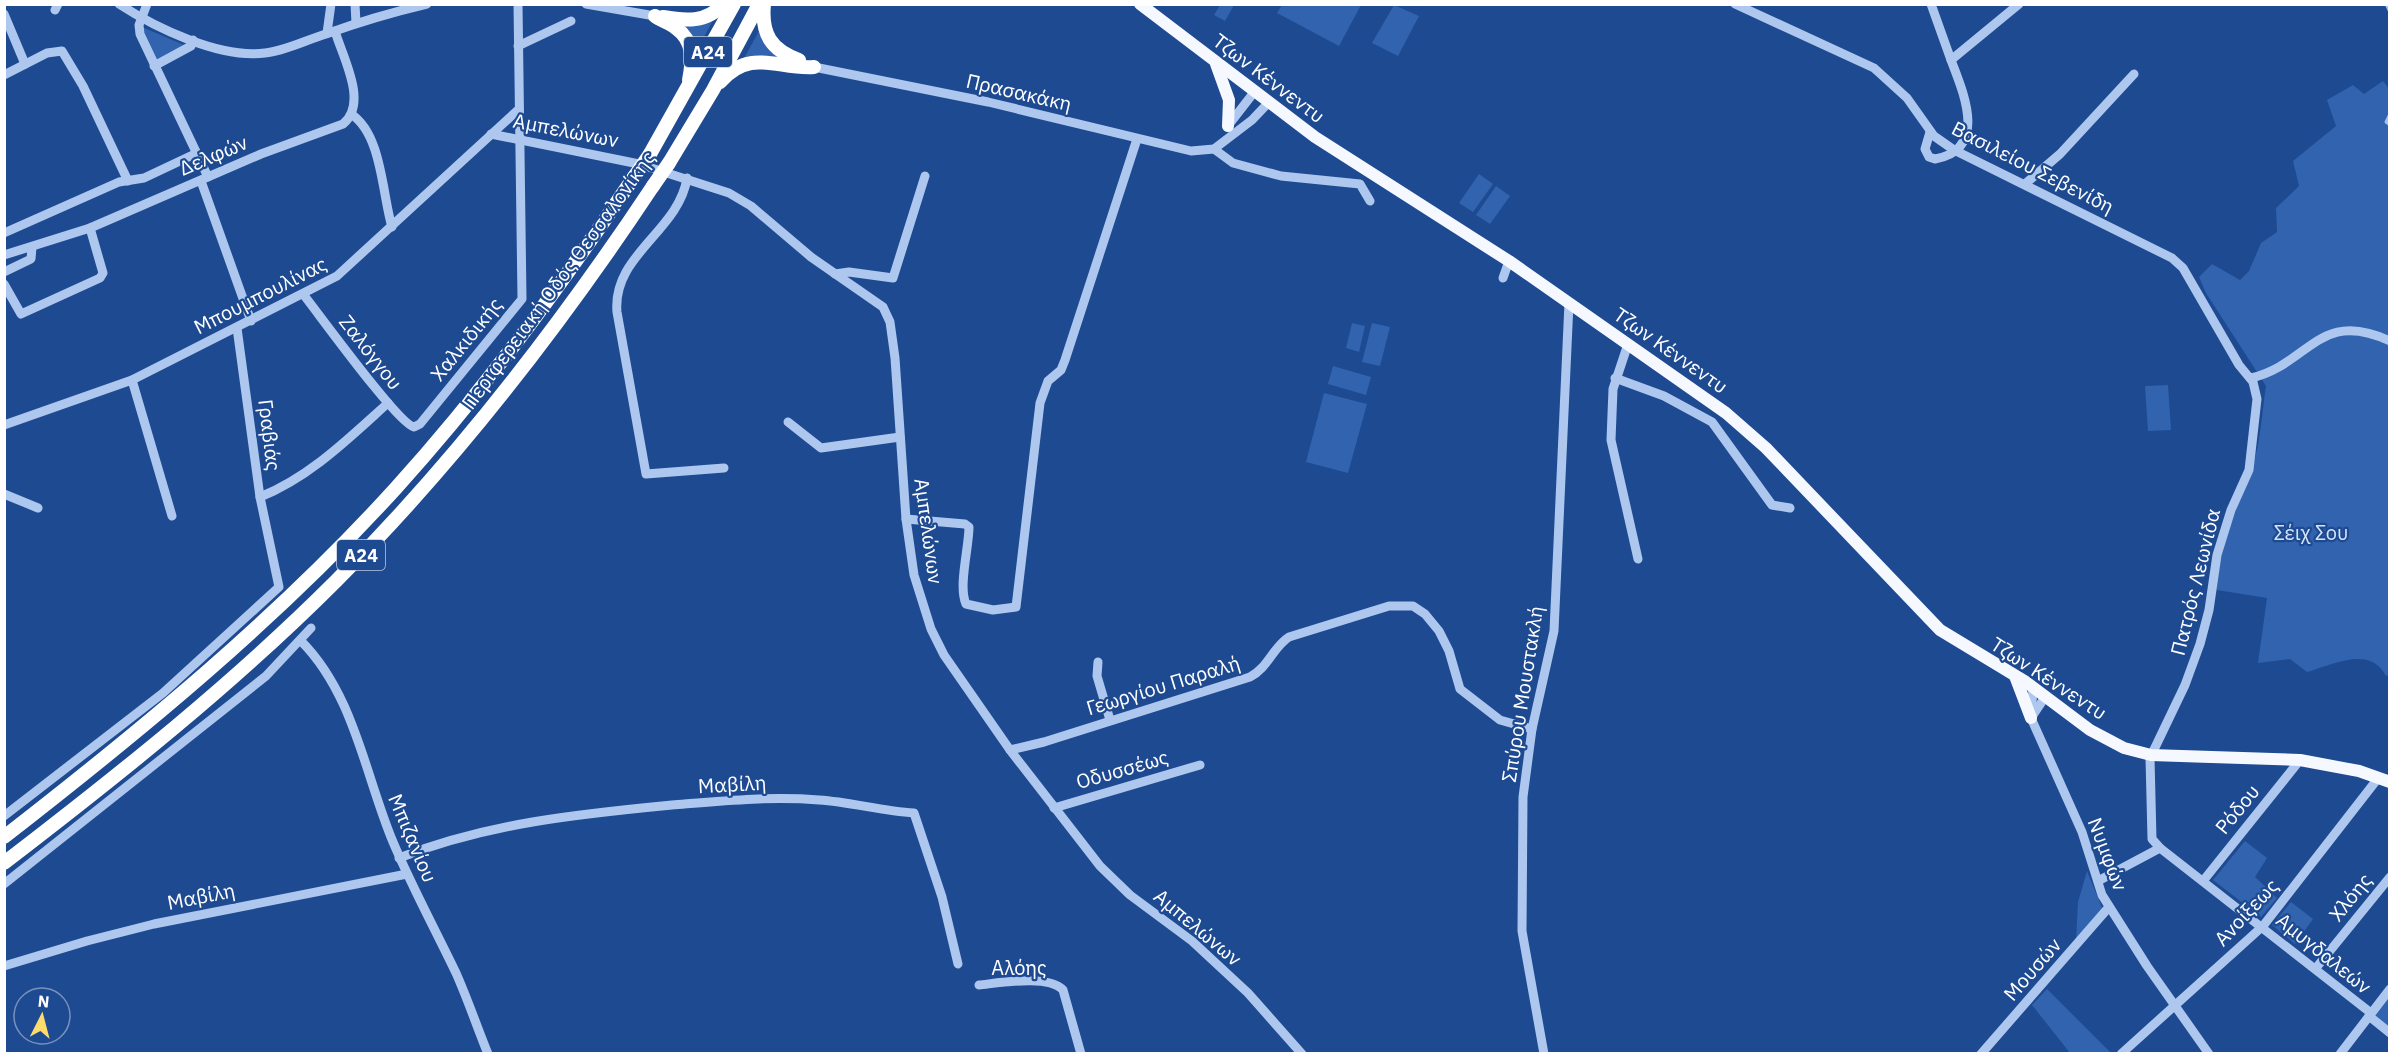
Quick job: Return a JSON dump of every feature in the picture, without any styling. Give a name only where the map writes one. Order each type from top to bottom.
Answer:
[{"type":"highway","points":[[655,16],[693,20],[711,15],[723,4]]},
{"type":"highway","name":"Περιφερειακή Οδός Θεσσαλονίκης","points":[[4,837],[123,744],[204,676],[281,606],[374,512],[482,386],[634,177],[682,100],[734,4]]},
{"type":"highway","name":"Περιφερειακή Οδός Θεσσαλονίκης","points":[[4,863],[128,767],[205,703],[351,566],[416,496],[507,388],[654,186],[713,90],[759,4]]},
{"type":"highway","points":[[764,4],[764,28],[771,44],[784,54],[814,67]]},
{"type":"highway","points":[[655,16],[680,31],[692,50],[689,78],[682,100]]},
{"type":"highway","points":[[713,90],[724,78],[749,63],[768,61],[814,67]]},
{"type":"main road","name":"Τζων Κέννεντυ","points":[[1140,4],[1349,160],[1509,261],[1710,400],[1752,434],[1940,630],[2015,676],[2106,739],[2131,750],[2151,755],[2300,760],[2384,779]]},
{"type":"main road","points":[[1214,60],[1229,100],[1228,126]]},
{"type":"main road","points":[[2015,676],[2031,718]]},
{"type":"street","points":[[119,4],[142,18],[193,40],[227,51],[259,54],[356,23],[427,4]]},
{"type":"street","points":[[147,4],[139,30],[197,153],[251,321]]},
{"type":"street","points":[[330,4],[331,32],[354,94],[351,114],[363,123],[372,142],[392,227]]},
{"type":"street","points":[[355,4],[356,23]]},
{"type":"street","points":[[518,4],[519,140]]},
{"type":"street","points":[[586,4],[655,16]]},
{"type":"street","points":[[1930,132],[1925,147],[1929,156],[1939,158],[1954,150],[1967,134],[1969,120],[1968,104],[1932,4]]},
{"type":"street","points":[[1951,60],[2019,4]]},
{"type":"street","name":"Βασιλείου Σεβενίδη","points":[[1737,5],[1874,68],[1907,98],[1930,132],[1954,150],[2172,258],[2183,268],[2240,365],[2251,378]]},
{"type":"street","points":[[4,14],[25,64]]},
{"type":"street","points":[[518,46],[571,21]]},
{"type":"street","points":[[154,66],[191,46],[193,40]]},
{"type":"street","points":[[4,75],[47,53],[61,50],[75,69],[128,181]]},
{"type":"street","name":"Πρασακάκη","points":[[814,67],[988,102],[1191,151],[1217,146]]},
{"type":"street","points":[[2025,184],[2067,147],[2134,74]]},
{"type":"street","points":[[1217,146],[1228,126],[1255,91]]},
{"type":"street","points":[[1217,146],[1252,120],[1269,102]]},
{"type":"street","name":"Μπουμπουλίνας","points":[[4,425],[132,380],[343,272],[519,109]]},
{"type":"street","name":"Δελφών","points":[[4,255],[90,228],[204,179],[341,125],[351,114]]},
{"type":"street","name":"Αμπελώνων","points":[[491,134],[618,159],[687,178],[743,201],[811,258],[883,307],[890,322],[906,519],[914,575],[931,629],[944,656],[1010,750],[1100,866],[1130,895],[1192,941],[1248,993],[1302,1053]]},
{"type":"street","points":[[906,519],[965,524],[969,527],[969,546],[962,593],[966,604],[993,610],[1016,607],[1040,404],[1048,381],[1062,370],[1137,139]]},
{"type":"street","name":"Χαλκιδικής","points":[[414,427],[420,423],[522,299],[519,140]]},
{"type":"street","points":[[1217,146],[1233,162],[1281,176],[1360,184],[1370,201]]},
{"type":"street","points":[[4,233],[128,181],[144,178],[197,153]]},
{"type":"street","points":[[835,274],[849,272],[893,278],[926,176]]},
{"type":"street","points":[[687,178],[680,203],[620,280],[616,296],[617,312],[646,474],[724,468]]},
{"type":"street","points":[[4,284],[21,314],[100,278],[103,273],[90,228]]},
{"type":"street","points":[[4,272],[31,259],[32,247]]},
{"type":"street","points":[[1503,278],[1509,261]]},
{"type":"street","name":"Ζαλόγγου","points":[[303,294],[406,425],[414,427]]},
{"type":"street","name":"Σπύρου Μουστακλή","points":[[1544,1053],[1522,931],[1524,797],[1532,729],[1554,624],[1569,303]]},
{"type":"street","name":"Γραβιάς","points":[[4,816],[163,693],[272,596],[280,583],[260,496],[237,328]]},
{"type":"street","points":[[2251,378],[2272,373],[2319,338],[2347,329],[2374,334],[2390,341]]},
{"type":"street","points":[[1628,344],[1615,378],[1611,440],[1638,559]]},
{"type":"street","points":[[1615,378],[1664,396],[1712,422],[1772,506],[1790,508]]},
{"type":"street","name":"Πατρός Λεωνίδα","points":[[2151,755],[2196,659],[2208,616],[2213,573],[2221,541],[2249,470],[2257,396],[2251,378]]},
{"type":"street","points":[[132,380],[172,516]]},
{"type":"street","points":[[260,496],[290,483],[324,458],[388,403]]},
{"type":"street","points":[[788,422],[821,448],[900,437]]},
{"type":"street","points":[[4,494],[38,508]]},
{"type":"street","name":"Γεωργίου Παραλή","points":[[1010,750],[1044,742],[1251,677],[1264,666],[1278,646],[1289,637],[1354,616],[1400,605],[1416,608],[1435,625],[1449,651],[1460,689],[1500,720],[1532,729]]},
{"type":"street","points":[[4,884],[267,676],[311,628]]},
{"type":"street","name":"Μπιζανίου","points":[[301,641],[317,661],[352,722],[369,779],[399,858],[469,1003],[488,1053]]},
{"type":"street","points":[[1098,662],[1097,676],[1110,720]]},
{"type":"street","points":[[2031,718],[2033,688]]},
{"type":"street","points":[[2031,718],[2045,696]]},
{"type":"street","name":"Νυμφών","points":[[2031,718],[2082,832],[2109,907],[2209,1053]]},
{"type":"street","points":[[2098,880],[2160,848],[2152,836],[2151,755]]},
{"type":"street","name":"Ρόδου","points":[[2203,881],[2300,760]]},
{"type":"street","name":"Οδυσσέως","points":[[1054,808],[1200,765]]},
{"type":"street","name":"Ανοίξεως","points":[[2121,1053],[2263,927],[2384,779]]},
{"type":"street","name":"Μαβίλη","points":[[399,858],[427,847],[504,826],[596,811],[736,800],[818,800],[877,810],[914,813],[942,897],[958,964]]},
{"type":"street","name":"Αμυγδαλεών","points":[[2160,848],[2316,968],[2390,1033]]},
{"type":"street","name":"Μαβίλη","points":[[4,966],[87,940],[154,924],[407,874]]},
{"type":"street","name":"Χλόης","points":[[2316,968],[2390,877]]},
{"type":"street","name":"Μουσών","points":[[1981,1053],[2109,907]]},
{"type":"street","name":"Αλόης","points":[[979,985],[1040,981],[1058,985],[1063,990],[1081,1053]]},
{"type":"street","points":[[2340,1053],[2390,989]]},
{"type":"green space","points":[[1220,5],[1234,5],[1225,21],[1214,15]]},
{"type":"green space","points":[[1282,5],[1361,5],[1339,46],[1277,13]]},
{"type":"green space","points":[[1394,5],[1419,16],[1398,56],[1372,43]]},
{"type":"green space","points":[[713,20],[697,50],[680,26]]},
{"type":"green space","points":[[142,27],[184,45],[157,59]]},
{"type":"green space","points":[[759,31],[764,43],[776,56],[743,60]]},
{"type":"green space","name":"Σέιχ Σου","points":[[2383,81],[2390,90],[2390,674],[2386,676],[2371,661],[2361,659],[2351,659],[2307,672],[2290,659],[2258,663],[2267,598],[2217,590],[2217,574],[2224,542],[2256,455],[2266,386],[2206,293],[2199,277],[2212,264],[2240,280],[2249,271],[2261,243],[2277,232],[2276,208],[2299,186],[2293,161],[2336,126],[2327,100],[2353,85],[2364,94]]},
{"type":"green space","points":[[1479,174],[1493,184],[1473,212],[1459,203]]},
{"type":"green space","points":[[1496,186],[1510,196],[1490,224],[1476,215]]},
{"type":"green space","points":[[1352,323],[1365,326],[1359,352],[1346,348]]},
{"type":"green space","points":[[1372,323],[1390,327],[1380,366],[1362,362]]},
{"type":"green space","points":[[1333,366],[1371,377],[1366,395],[1328,384]]},
{"type":"green space","points":[[2168,385],[2171,430],[2148,431],[2145,386]]},
{"type":"green space","points":[[1324,393],[1367,404],[1348,473],[1306,462]]},
{"type":"green space","points":[[2245,841],[2267,858],[2255,877],[2277,898],[2261,917],[2213,880]]},
{"type":"green space","points":[[2087,871],[2103,910],[2076,940],[2078,902]]},
{"type":"green space","points":[[2291,902],[2313,919],[2295,944],[2272,925]]},
{"type":"green space","points":[[2047,989],[2111,1053],[2070,1053],[2032,1005]]},
{"type":"green space","points":[[2389,997],[2389,1027],[2375,1015]]},
{"type":"waterway","points":[[2386,4],[2390,12]]},
{"type":"waterway","points":[[2390,114],[2386,122],[2390,125]]}]
